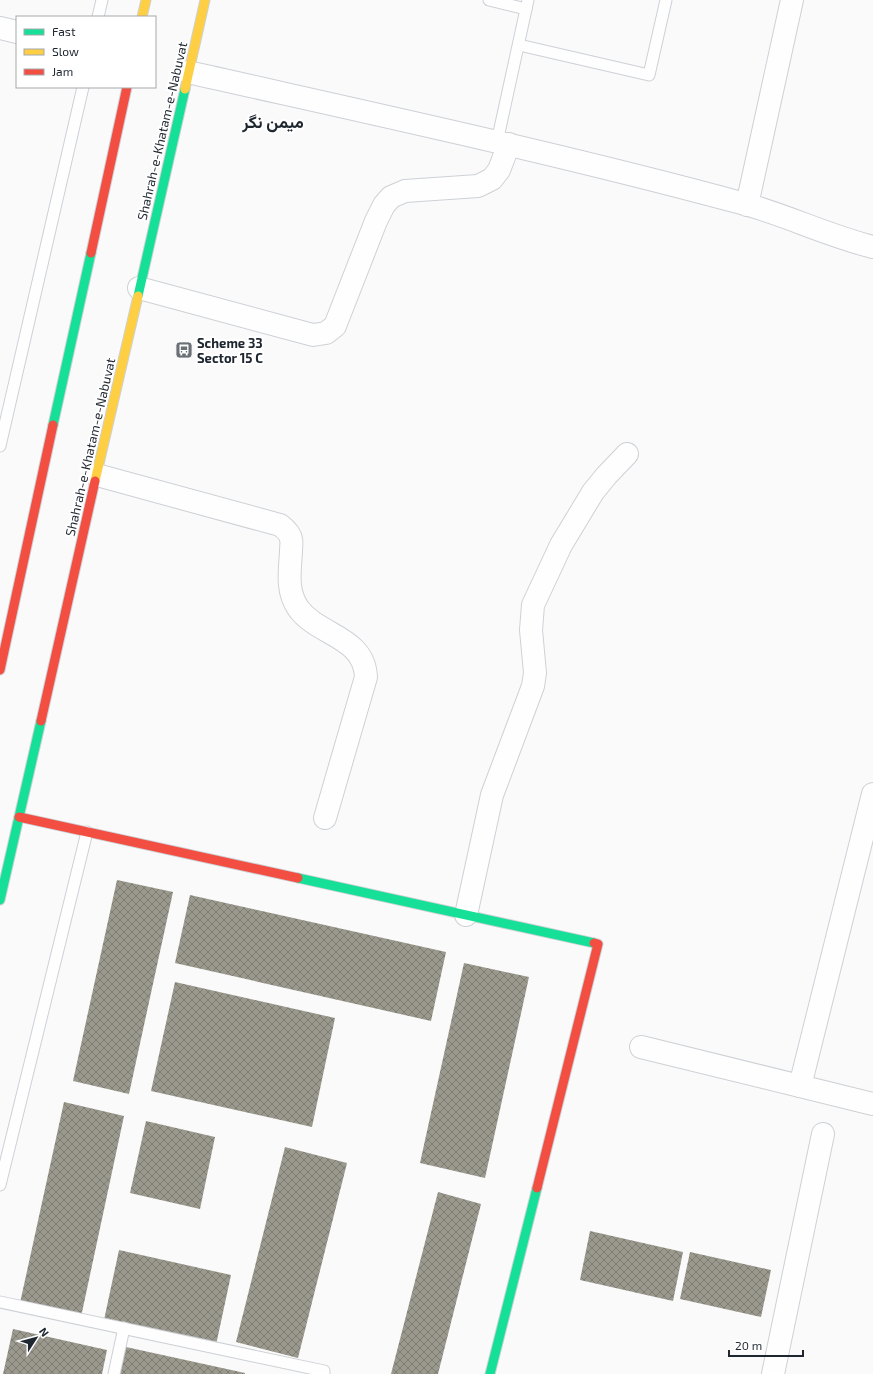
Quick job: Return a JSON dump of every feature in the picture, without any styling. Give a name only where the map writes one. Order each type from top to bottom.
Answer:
[{"type":"main road","points":[[142,16],[146,0]]},
{"type":"main road","name":"Shahrah-e-Khatam-e-Nabuvat","points":[[0,900],[205,0]]},
{"type":"main road","points":[[0,670],[127,88]]},
{"type":"main road","points":[[19,817],[598,944],[490,1374]]},
{"type":"street","points":[[747,205],[792,0]]},
{"type":"street","points":[[0,28],[16,32]]},
{"type":"street","points":[[188,72],[503,143],[747,205],[847,240],[873,247]]},
{"type":"street","points":[[139,288],[313,335],[326,333],[336,326],[376,221],[391,197],[405,191],[478,186],[492,179],[499,170],[503,143]]},
{"type":"street","points":[[466,915],[492,795],[533,686],[535,673],[530,630],[533,606],[561,544],[593,492],[627,454]]},
{"type":"street","points":[[96,475],[280,525],[287,530],[291,538],[289,586],[298,608],[309,618],[352,646],[361,658],[365,667],[366,677],[325,818]]},
{"type":"street","points":[[800,1086],[873,794]]},
{"type":"street","points":[[641,1047],[873,1104]]},
{"type":"street","points":[[773,1374],[823,1134]]},
{"type":"lane","points":[[98,16],[102,0]]},
{"type":"lane","points":[[489,0],[527,4],[503,143]]},
{"type":"lane","points":[[519,45],[649,75],[666,0]]},
{"type":"lane","points":[[0,446],[82,88]]},
{"type":"lane","points":[[0,1185],[87,832]]},
{"type":"lane","points":[[0,1302],[324,1371],[324,1374]]},
{"type":"lane","points":[[114,1374],[124,1328]]},
{"type":"building","points":[[117,880],[173,892],[129,1094],[73,1081]]},
{"type":"building","points":[[190,895],[446,952],[431,1021],[175,963]]},
{"type":"building","points":[[464,963],[529,977],[485,1178],[420,1163]]},
{"type":"building","points":[[175,982],[335,1018],[312,1127],[151,1091]]},
{"type":"building","points":[[64,1102],[124,1116],[81,1317],[20,1303]]},
{"type":"building","points":[[146,1121],[215,1137],[200,1209],[130,1193]]},
{"type":"building","points":[[285,1147],[347,1163],[298,1358],[236,1342]]},
{"type":"building","points":[[438,1192],[481,1204],[438,1374],[391,1374]]},
{"type":"building","points":[[590,1231],[683,1252],[673,1301],[580,1280]]},
{"type":"building","points":[[119,1250],[231,1275],[216,1345],[104,1320]]},
{"type":"building","points":[[690,1252],[771,1270],[761,1317],[680,1299]]},
{"type":"building","points":[[13,1329],[107,1350],[102,1374],[3,1374]]},
{"type":"building","points":[[126,1347],[245,1373],[245,1374],[120,1374]]},
{"type":"traffic: fast","points":[[138,296],[185,89]]},
{"type":"traffic: fast","points":[[53,425],[91,253]]},
{"type":"traffic: fast","points":[[0,900],[41,721]]},
{"type":"traffic: fast","points":[[298,878],[594,943]]},
{"type":"traffic: fast","points":[[490,1374],[537,1188]]},
{"type":"traffic: slow","points":[[142,16],[146,0]]},
{"type":"traffic: slow","points":[[185,89],[205,0]]},
{"type":"traffic: slow","points":[[95,481],[138,296]]},
{"type":"traffic: jam","points":[[91,253],[127,88]]},
{"type":"traffic: jam","points":[[0,670],[53,425]]},
{"type":"traffic: jam","points":[[41,721],[95,481]]},
{"type":"traffic: jam","points":[[19,817],[298,878]]},
{"type":"traffic: jam","points":[[537,1188],[598,944],[594,943]]},
{"type":"place","name":"Scheme 33 Sector 15 C","points":[[184,350]]},
{"type":"district","name":"میمن نگر","points":[[273,121]]}]
